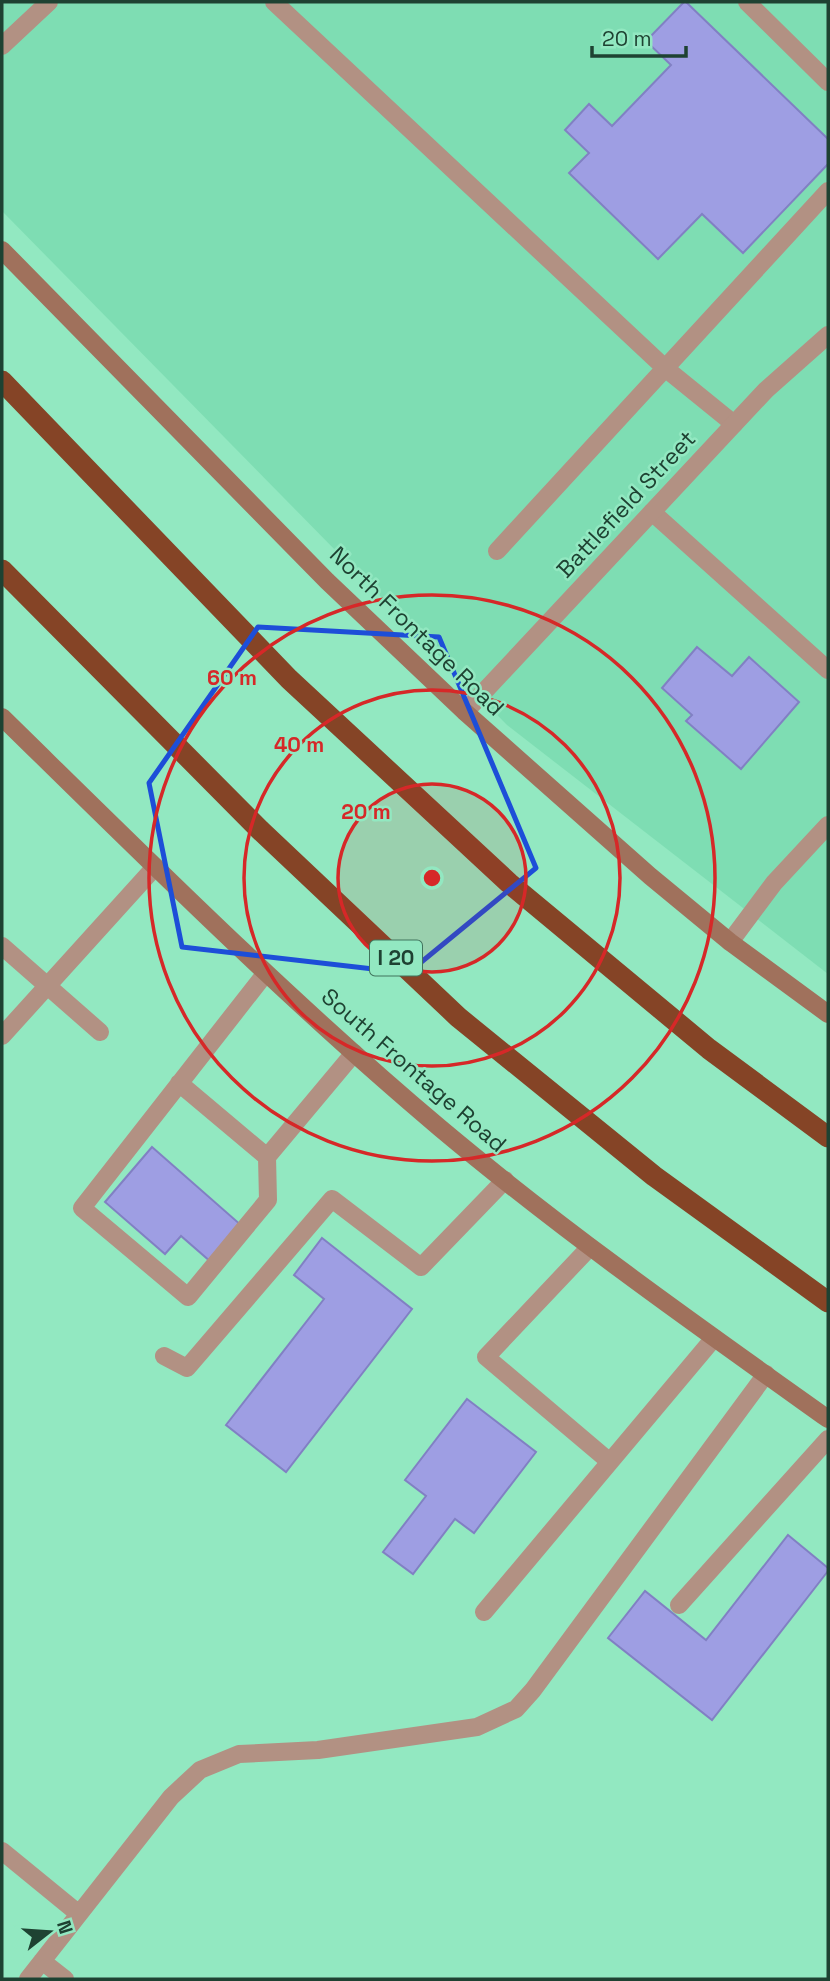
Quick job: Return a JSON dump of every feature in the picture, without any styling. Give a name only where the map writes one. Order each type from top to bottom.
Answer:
[{"type":"highway","points":[[2,381],[289,679],[509,883],[709,1049],[828,1137]]},
{"type":"highway","name":"I 20","points":[[2,569],[260,830],[458,1017],[654,1176],[828,1302]]},
{"type":"street","points":[[2,46],[48,2]]},
{"type":"street","points":[[274,2],[665,368],[734,424]]},
{"type":"street","points":[[747,2],[828,82]]},
{"type":"street","points":[[497,551],[828,191]]},
{"type":"street","name":"North Frontage Road","points":[[2,250],[327,581],[465,712],[650,876],[730,942],[828,1014]]},
{"type":"street","name":"Battlefield Street","points":[[465,712],[766,390],[828,335]]},
{"type":"street","points":[[652,512],[828,670]]},
{"type":"street","name":"South Frontage Road","points":[[2,718],[265,974],[440,1128],[590,1247],[828,1419]]},
{"type":"street","points":[[730,942],[774,883],[828,825]]},
{"type":"street","points":[[2,1036],[155,867]]},
{"type":"street","points":[[2,946],[100,1032]]},
{"type":"street","points":[[265,974],[82,1208],[188,1297],[268,1200],[267,1157],[354,1053]]},
{"type":"street","points":[[179,1083],[267,1157]]},
{"type":"street","points":[[164,1356],[187,1368],[332,1199],[421,1267],[505,1180]]},
{"type":"street","points":[[590,1247],[486,1357],[610,1462]]},
{"type":"street","points":[[484,1612],[714,1338]]},
{"type":"street","points":[[28,1979],[171,1797],[200,1770],[239,1754],[318,1750],[477,1727],[516,1709],[533,1690],[766,1374]]},
{"type":"street","points":[[679,1605],[828,1438]]},
{"type":"street","points":[[2,1851],[79,1914]]},
{"type":"street","points":[[43,1961],[65,1979]]},
{"type":"highlighted area","points":[[258,627],[439,637],[536,868],[408,973],[182,947],[149,783]]},
{"type":"shaded area","points":[[2,2],[828,2],[828,974],[507,725],[2,211]]},
{"type":"building","points":[[684,2],[828,139],[828,164],[743,253],[702,214],[658,259],[569,173],[589,153],[565,130],[589,104],[612,126],[671,65],[646,41]]},
{"type":"building","points":[[697,647],[732,676],[749,657],[799,702],[741,769],[686,721],[692,715],[662,688]]},
{"type":"building","points":[[152,1147],[242,1226],[211,1262],[181,1236],[165,1254],[105,1202]]},
{"type":"building","points":[[322,1238],[412,1309],[286,1472],[226,1425],[324,1299],[294,1275]]},
{"type":"building","points":[[467,1399],[536,1452],[474,1533],[455,1519],[413,1574],[383,1552],[426,1496],[405,1480]]},
{"type":"building","points":[[788,1535],[828,1568],[828,1571],[712,1720],[608,1638],[645,1591],[706,1640]]}]
